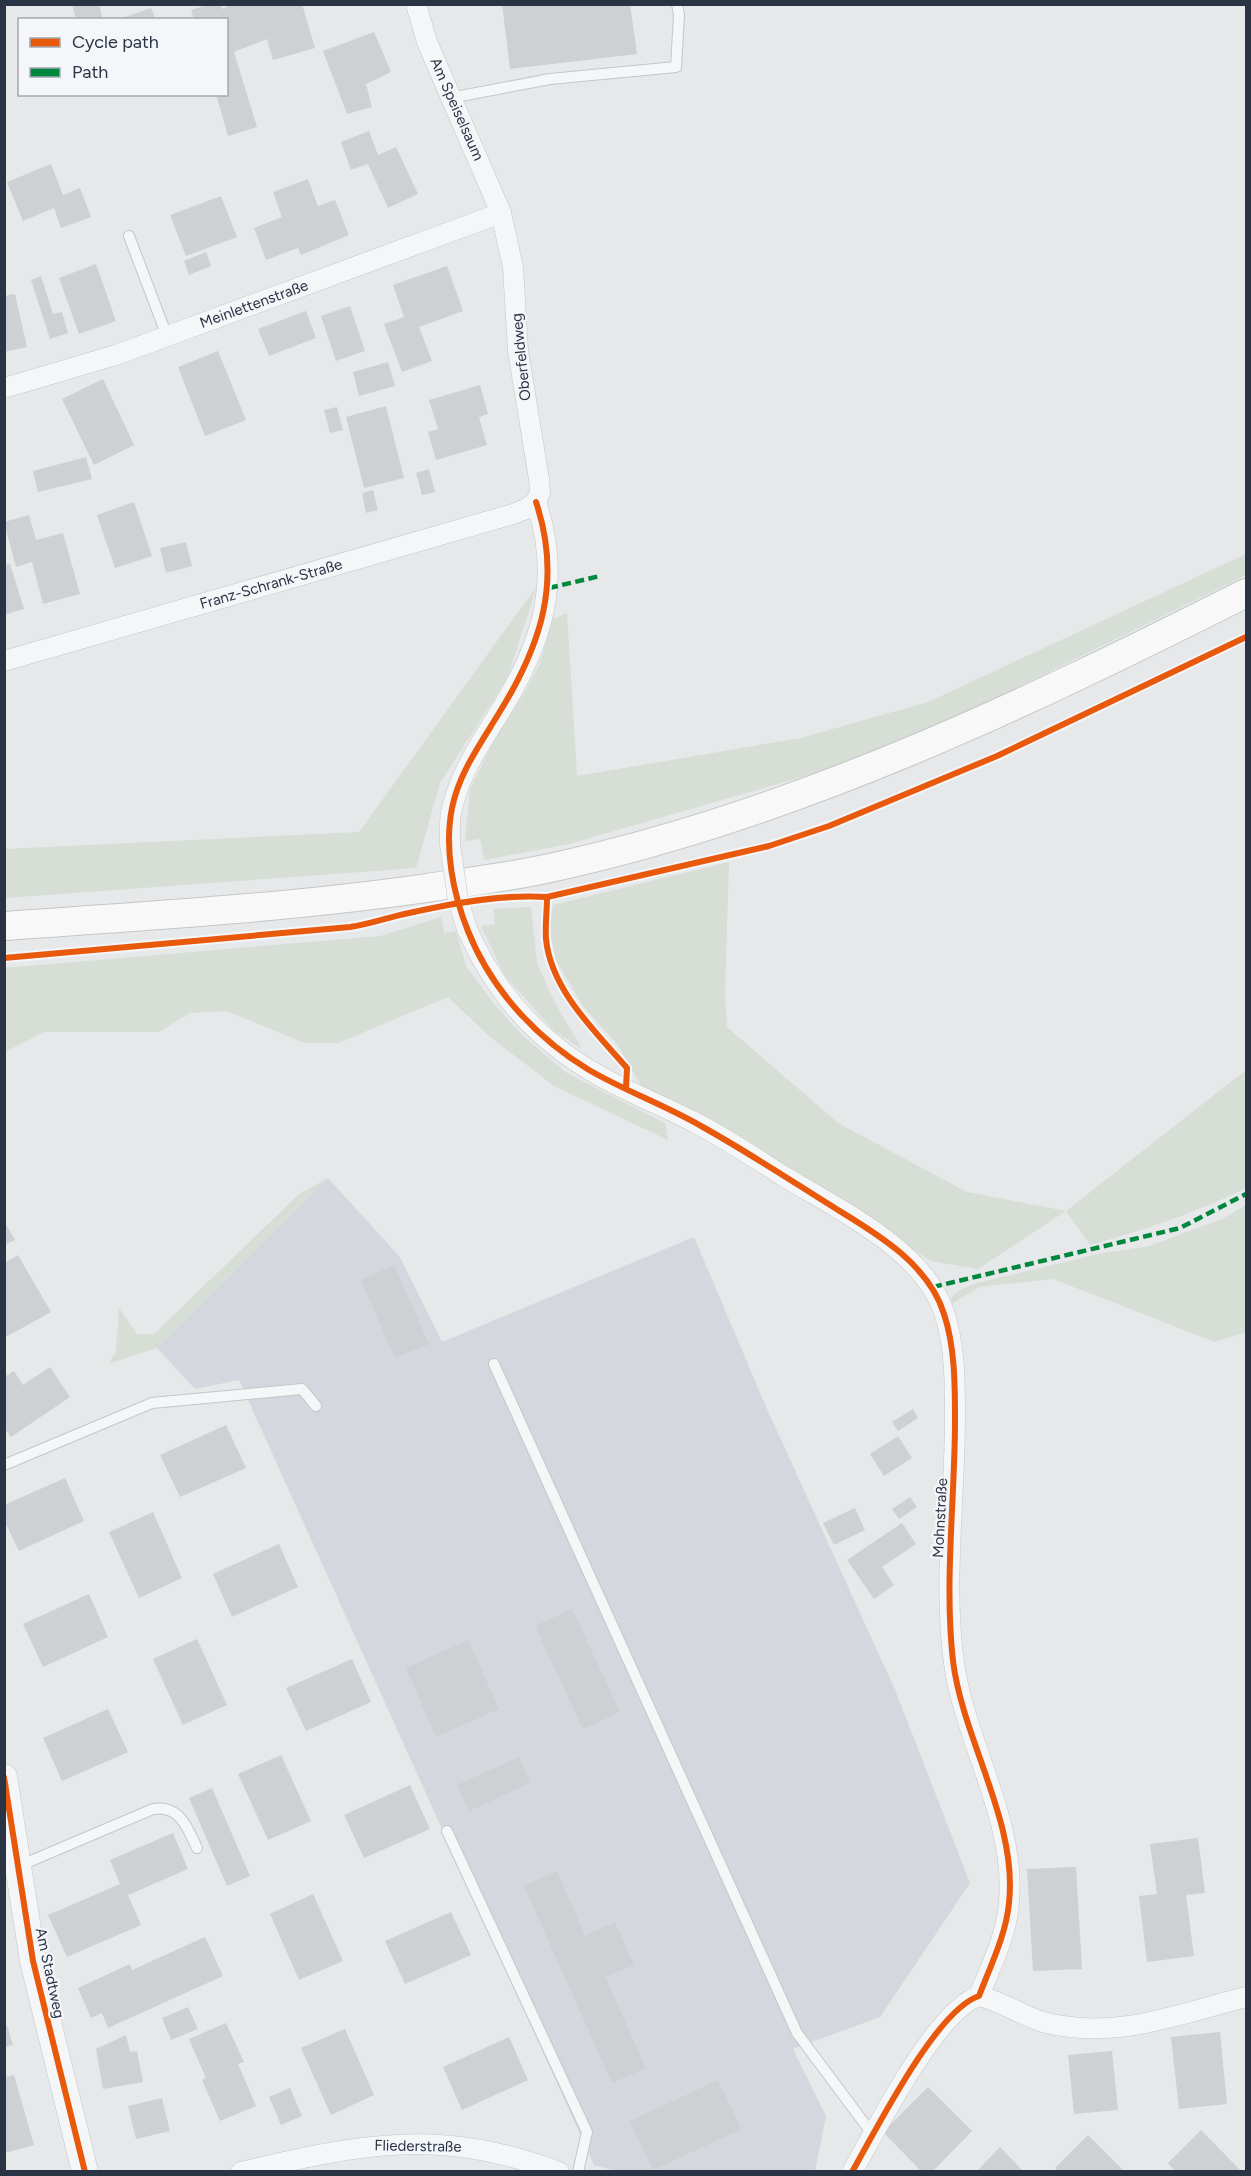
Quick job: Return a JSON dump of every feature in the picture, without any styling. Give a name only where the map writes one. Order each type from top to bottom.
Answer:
[{"type":"main road","points":[[4,926],[340,900],[561,866],[679,834],[878,765],[1148,643],[1246,593]]},
{"type":"street","name":"Am Speiselsaum","points":[[416,4],[427,42],[501,213]]},
{"type":"street","name":"Meinlettenstraße","points":[[4,388],[65,372],[501,213]]},
{"type":"street","name":"Oberfeldweg","points":[[450,844],[452,809],[462,777],[520,677],[535,642],[549,588],[548,555],[536,502],[540,492],[539,479],[518,351],[513,267],[501,213]]},
{"type":"street","name":"Franz-Schrank-Straße","points":[[4,661],[513,514],[536,502]]},
{"type":"street","name":"Mohnstraße","points":[[450,844],[456,891],[467,929],[494,981],[526,1020],[555,1047],[591,1071],[698,1124],[869,1229],[913,1264],[933,1287],[944,1311],[950,1336],[955,1390],[955,1488],[949,1596],[953,1661],[970,1734],[993,1797],[1010,1877],[1009,1904],[1003,1930],[979,1996]]},
{"type":"street","name":"Am Stadtweg","points":[[4,1777],[33,1961],[85,2172]]},
{"type":"street","points":[[852,2172],[933,2037],[958,2007],[968,2000],[979,1996],[1043,2022],[1099,2030],[1147,2025],[1246,1997]]},
{"type":"street","name":"Fliederstraße","points":[[241,2172],[366,2145],[401,2143],[473,2148],[511,2155],[560,2172]]},
{"type":"lane","points":[[450,98],[550,79],[676,67],[679,15],[677,4]]},
{"type":"lane","points":[[129,236],[167,336]]},
{"type":"lane","points":[[494,1365],[797,2033],[873,2135]]},
{"type":"lane","points":[[4,1465],[152,1403],[302,1389],[316,1406]]},
{"type":"lane","points":[[18,1867],[153,1809],[163,1807],[176,1811],[184,1821],[197,1848]]},
{"type":"lane","points":[[447,1831],[587,2132],[578,2172]]},
{"type":"shaded area","points":[[1246,554],[1246,575],[972,710],[847,764],[569,844],[484,860],[480,839],[465,841],[470,789],[495,739],[524,694],[539,665],[553,619],[567,613],[577,776],[801,738],[928,702]]},
{"type":"shaded area","points":[[537,586],[507,679],[440,783],[416,868],[5,898],[5,849],[359,832]]},
{"type":"shaded area","points":[[729,862],[725,993],[727,1027],[838,1123],[967,1192],[1066,1211],[978,1269],[931,1261],[740,1139],[643,1089],[617,1044],[583,1006],[555,959],[549,925],[553,905]]},
{"type":"shaded area","points":[[531,907],[537,963],[554,1001],[582,1049],[554,1031],[505,976],[481,926],[495,924],[493,909]]},
{"type":"shaded area","points":[[441,917],[444,933],[456,931],[466,966],[494,1004],[521,1034],[565,1072],[665,1123],[668,1140],[554,1086],[489,1036],[448,997],[338,1043],[304,1043],[227,1011],[190,1013],[159,1032],[44,1032],[5,1052],[5,968],[380,936]]},
{"type":"shaded area","points":[[1246,1070],[1246,1188],[1170,1220],[1090,1245],[1066,1211]]},
{"type":"shaded area","points":[[328,1178],[400,1257],[442,1342],[694,1237],[767,1409],[896,1692],[970,1883],[880,2017],[793,2049],[826,2116],[815,2171],[619,2172],[594,2165],[239,1380],[195,1389],[157,1348]]},
{"type":"shaded area","points":[[328,1178],[157,1348],[108,1364],[116,1352],[119,1308],[137,1334],[154,1334],[299,1194]]},
{"type":"shaded area","points":[[1246,1205],[1246,1332],[1215,1342],[1053,1279],[979,1287],[952,1304],[951,1298],[960,1290],[977,1283],[1098,1254],[1149,1246],[1222,1219]]},
{"type":"building","points":[[72,4],[99,4],[102,18],[76,18]]},
{"type":"building","points":[[210,4],[220,4],[222,9],[233,4],[302,4],[315,48],[273,60],[267,39],[234,52],[257,127],[228,136],[217,96],[228,96],[228,18],[193,18],[191,10]]},
{"type":"building","points":[[502,4],[630,4],[637,54],[510,69]]},
{"type":"building","points":[[151,8],[155,18],[122,18]]},
{"type":"building","points":[[374,32],[391,72],[366,84],[372,107],[347,114],[323,51]]},
{"type":"building","points":[[369,131],[378,155],[396,147],[418,194],[388,208],[368,164],[351,170],[341,142]]},
{"type":"building","points":[[51,164],[63,195],[80,188],[91,217],[61,228],[54,208],[23,221],[7,182]]},
{"type":"building","points":[[308,179],[318,206],[335,200],[349,235],[301,255],[298,248],[266,260],[254,228],[282,217],[273,192]]},
{"type":"building","points":[[221,196],[237,237],[186,256],[170,215]]},
{"type":"building","points":[[206,252],[211,266],[189,275],[184,261]]},
{"type":"building","points":[[96,264],[116,321],[79,334],[59,278]]},
{"type":"building","points":[[447,266],[463,311],[419,327],[432,361],[402,372],[384,324],[404,317],[393,285]]},
{"type":"building","points":[[41,276],[53,314],[62,312],[68,333],[50,339],[31,280]]},
{"type":"building","points":[[15,294],[27,347],[4,352],[4,296]]},
{"type":"building","points":[[350,306],[365,351],[336,361],[321,316]]},
{"type":"building","points":[[306,311],[316,338],[269,356],[258,329]]},
{"type":"building","points":[[218,351],[246,420],[205,436],[178,367]]},
{"type":"building","points":[[388,362],[395,386],[359,396],[353,372]]},
{"type":"building","points":[[103,379],[134,445],[94,465],[62,399]]},
{"type":"building","points":[[480,385],[488,414],[479,417],[487,445],[436,460],[428,432],[438,429],[429,400]]},
{"type":"building","points":[[386,406],[404,478],[364,488],[346,417]]},
{"type":"building","points":[[337,407],[343,430],[330,433],[324,410]]},
{"type":"building","points":[[86,457],[92,479],[38,492],[33,471]]},
{"type":"building","points":[[429,469],[435,492],[422,495],[416,473]]},
{"type":"building","points":[[373,490],[378,510],[366,513],[362,493]]},
{"type":"building","points":[[134,502],[152,556],[115,568],[97,515]]},
{"type":"building","points":[[29,515],[36,540],[63,533],[80,594],[43,604],[32,562],[16,567],[4,522]]},
{"type":"building","points":[[186,542],[192,566],[166,573],[160,548]]},
{"type":"building","points":[[10,564],[24,609],[4,615],[4,565]]},
{"type":"building","points":[[4,1221],[15,1240],[4,1245]]},
{"type":"building","points":[[18,1255],[51,1312],[4,1338],[4,1263]]},
{"type":"building","points":[[394,1265],[429,1344],[395,1358],[361,1280]]},
{"type":"building","points":[[50,1367],[70,1397],[11,1437],[4,1428],[4,1377],[14,1371],[23,1385]]},
{"type":"building","points":[[913,1409],[918,1418],[898,1431],[892,1422]]},
{"type":"building","points":[[226,1425],[246,1468],[180,1497],[160,1455]]},
{"type":"building","points":[[898,1436],[912,1458],[884,1476],[870,1454]]},
{"type":"building","points":[[65,1478],[84,1521],[19,1551],[4,1520],[4,1505]]},
{"type":"building","points":[[910,1497],[917,1507],[899,1519],[892,1509]]},
{"type":"building","points":[[855,1508],[865,1530],[834,1545],[823,1523]]},
{"type":"building","points":[[153,1512],[182,1578],[139,1598],[109,1532]]},
{"type":"building","points":[[902,1523],[916,1544],[882,1567],[894,1585],[874,1599],[847,1560]]},
{"type":"building","points":[[279,1544],[298,1587],[232,1617],[213,1574]]},
{"type":"building","points":[[89,1594],[108,1637],[43,1667],[23,1624]]},
{"type":"building","points":[[572,1609],[620,1712],[583,1729],[535,1626]]},
{"type":"building","points":[[197,1639],[227,1705],[183,1725],[153,1659]]},
{"type":"building","points":[[468,1640],[499,1709],[436,1737],[406,1668]]},
{"type":"building","points":[[352,1659],[371,1702],[306,1731],[286,1688]]},
{"type":"building","points":[[108,1709],[128,1752],[62,1781],[43,1738]]},
{"type":"building","points":[[281,1755],[311,1821],[268,1840],[238,1774]]},
{"type":"building","points":[[519,1757],[530,1783],[469,1811],[457,1785]]},
{"type":"building","points":[[410,1785],[430,1829],[364,1858],[344,1815]]},
{"type":"building","points":[[212,1788],[250,1876],[227,1886],[189,1798]]},
{"type":"building","points":[[173,1833],[188,1869],[128,1895],[141,1925],[67,1957],[48,1915],[120,1884],[110,1860]]},
{"type":"building","points":[[1198,1838],[1205,1893],[1186,1895],[1194,1956],[1147,1962],[1139,1896],[1157,1894],[1150,1844]]},
{"type":"building","points":[[1076,1867],[1082,1969],[1033,1971],[1027,1869]]},
{"type":"building","points":[[557,1871],[585,1936],[615,1922],[634,1965],[605,1977],[646,2068],[612,2083],[524,1886]]},
{"type":"building","points":[[313,1894],[343,1961],[299,1980],[270,1914]]},
{"type":"building","points":[[451,1912],[471,1955],[405,1984],[385,1941]]},
{"type":"building","points":[[205,1937],[223,1976],[108,2028],[102,2013],[91,2018],[78,1988],[130,1964],[132,1970]]},
{"type":"building","points":[[188,2007],[198,2029],[171,2040],[162,2018]]},
{"type":"building","points":[[226,2023],[244,2062],[238,2064],[256,2106],[220,2121],[202,2080],[206,2078],[189,2039]]},
{"type":"building","points":[[7,2025],[13,2045],[5,2047],[5,2026]]},
{"type":"building","points":[[345,2029],[374,2095],[331,2115],[301,2048]]},
{"type":"building","points":[[1220,2032],[1227,2104],[1179,2109],[1171,2037]]},
{"type":"building","points":[[126,2035],[130,2052],[137,2051],[143,2082],[103,2089],[96,2049]]},
{"type":"building","points":[[509,2037],[528,2080],[462,2110],[443,2067]]},
{"type":"building","points":[[1112,2051],[1118,2110],[1074,2114],[1068,2055]]},
{"type":"building","points":[[14,2075],[34,2145],[5,2153],[5,2077]]},
{"type":"building","points":[[718,2080],[741,2129],[653,2170],[630,2121]]},
{"type":"building","points":[[928,2087],[972,2131],[932,2172],[922,2172],[883,2132]]},
{"type":"building","points":[[290,2088],[302,2116],[281,2125],[269,2097]]},
{"type":"building","points":[[162,2098],[170,2131],[136,2139],[128,2106]]},
{"type":"building","points":[[1201,2130],[1242,2172],[1176,2172],[1168,2163]]},
{"type":"building","points":[[1088,2135],[1125,2172],[1058,2172],[1055,2168]]},
{"type":"building","points":[[1000,2147],[1024,2172],[976,2172]]},
{"type":"marked path","points":[[549,588],[600,576]]},
{"type":"marked path","points":[[933,1287],[1180,1228],[1246,1194]]},
{"type":"cycle path","points":[[536,502],[544,531],[547,558],[547,585],[543,611],[527,662],[471,759],[460,783],[455,795],[450,823],[451,871],[454,886],[468,931],[478,952],[489,973],[517,1010],[551,1043],[570,1057],[603,1078],[687,1118],[736,1146],[886,1241],[915,1266],[927,1281],[937,1296],[948,1327],[954,1366],[955,1407],[950,1571],[953,1661],[967,1721],[998,1812],[1005,1842],[1010,1873],[1009,1903],[1001,1939],[979,1996],[962,2006],[926,2047],[891,2102],[852,2172]]},
{"type":"cycle path","points":[[4,958],[350,927],[460,903],[495,898],[547,897],[769,846],[829,826],[997,756],[1246,637]]},
{"type":"cycle path","points":[[547,897],[546,939],[556,975],[576,1009],[627,1068],[626,1088]]},
{"type":"cycle path","points":[[4,1777],[33,1961],[85,2172]]}]
